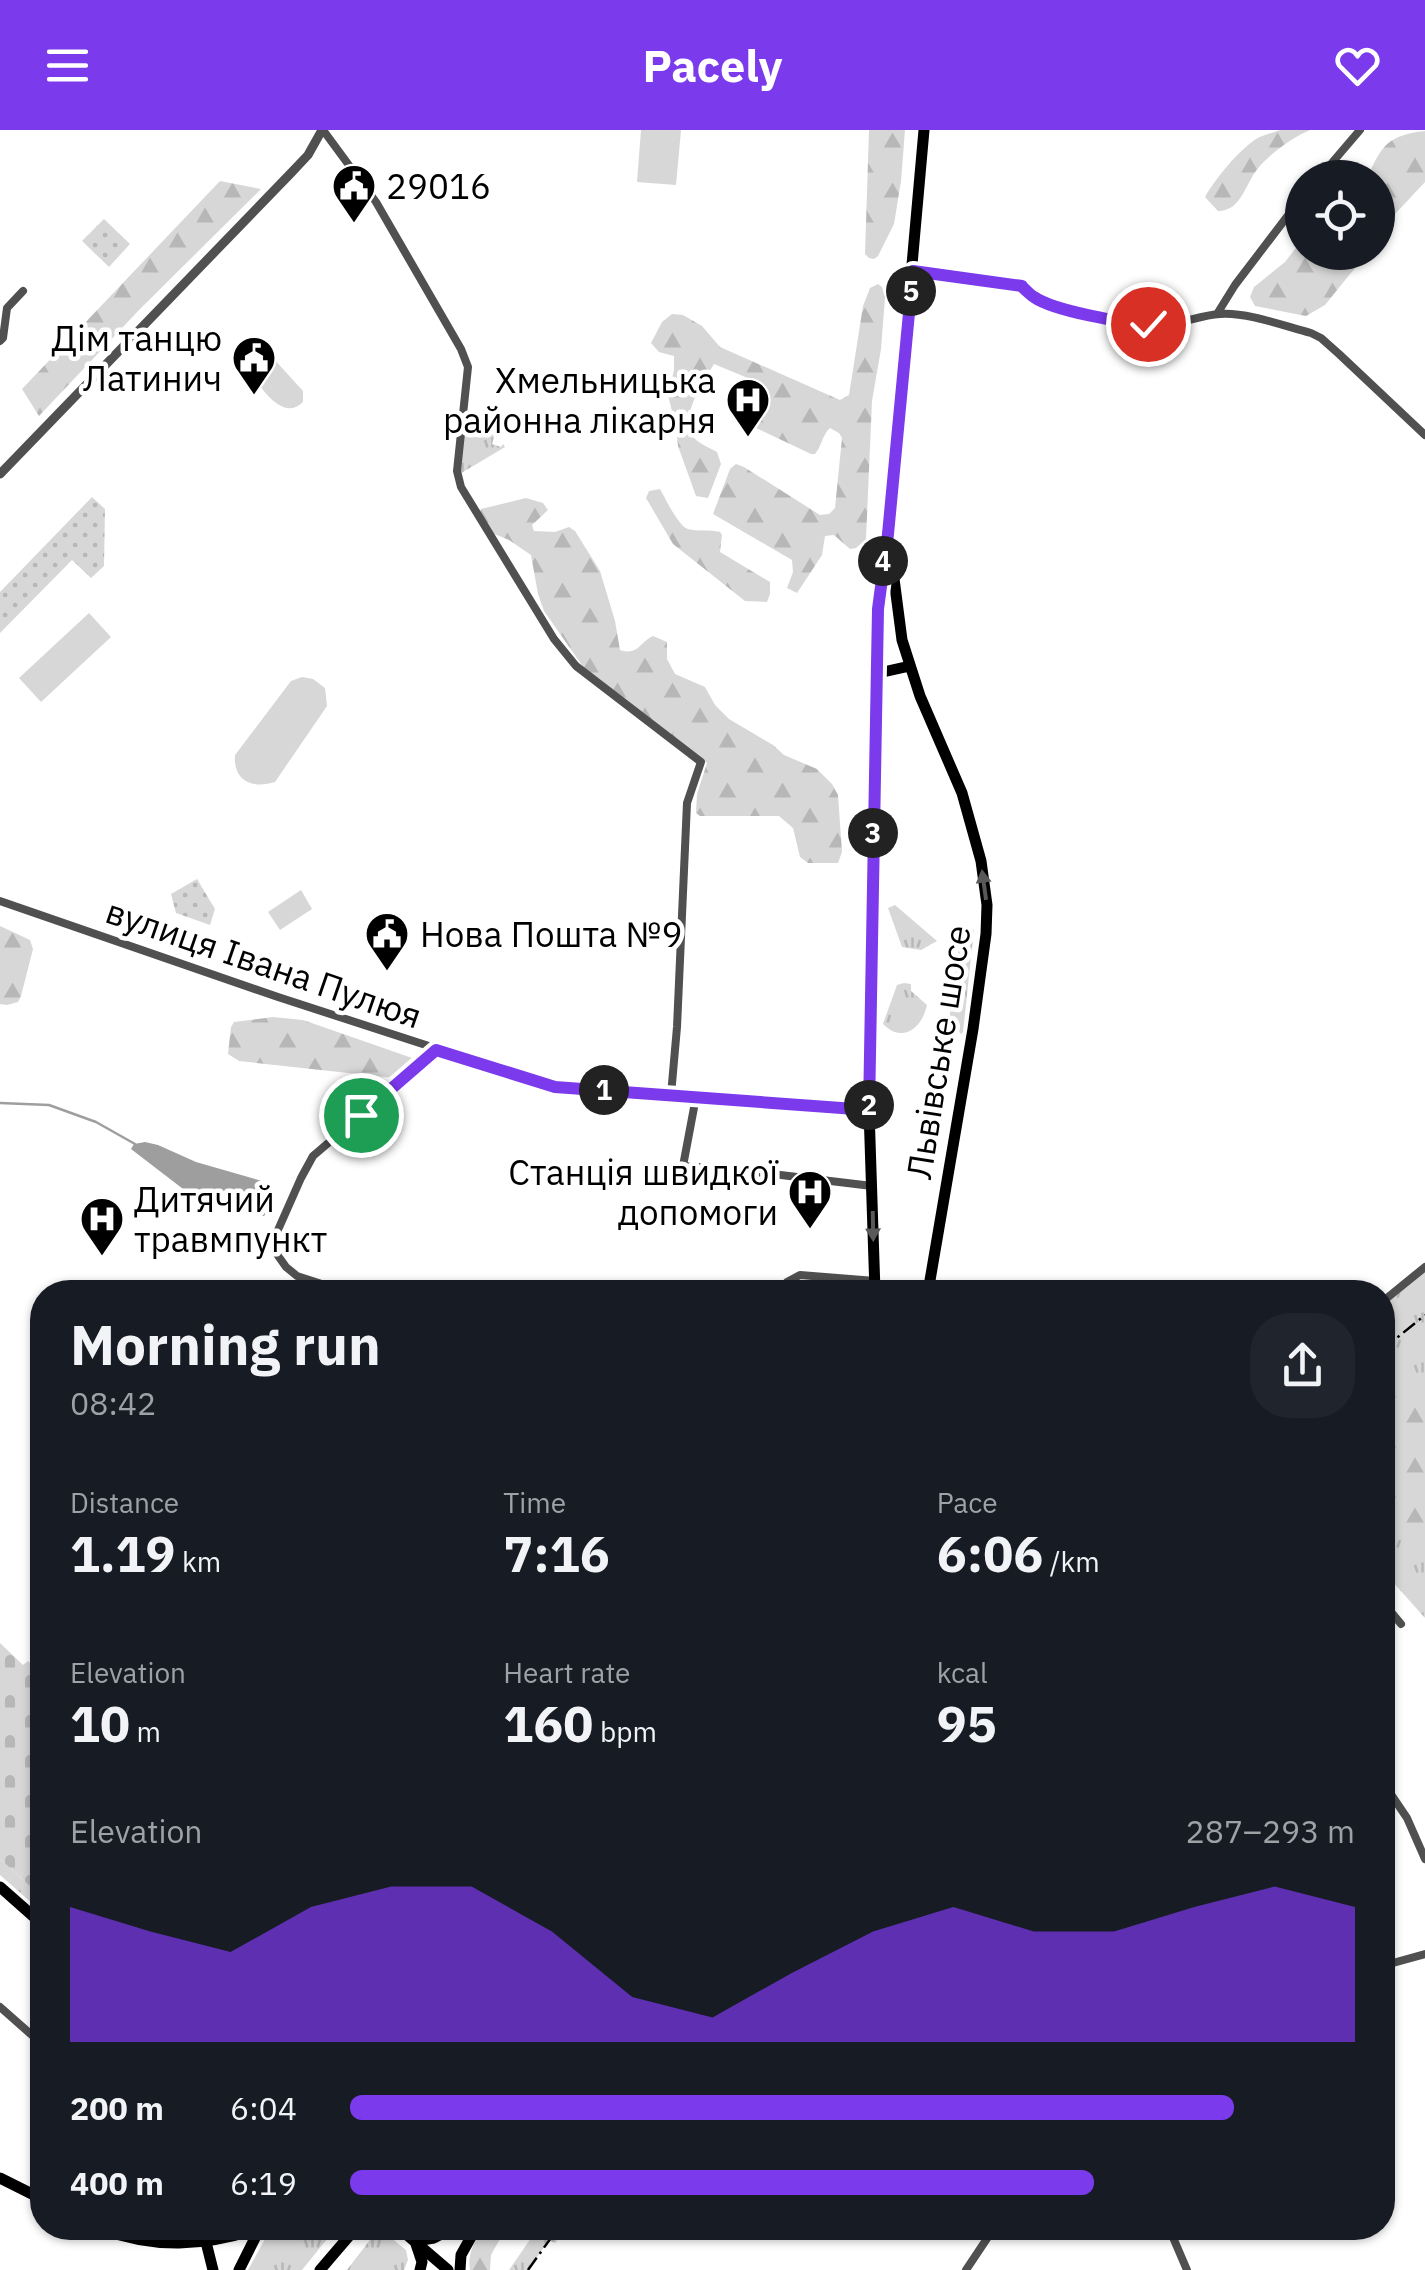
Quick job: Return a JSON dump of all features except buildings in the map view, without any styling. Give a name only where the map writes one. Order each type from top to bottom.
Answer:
[{"type":"main road","name":"Львівське шосе","points":[[875,1280],[869,1110],[878,596],[888,534],[924,130]]},
{"type":"main road","name":"Львівське шосе","points":[[888,534],[902,640],[920,696],[962,793],[981,862],[988,906],[971,1039],[930,1280]]},
{"type":"main road","points":[[875,683],[883,672],[910,666]]},
{"type":"main road","points":[[0,1887],[30,1913]]},
{"type":"main road","points":[[0,2178],[30,2193]]},
{"type":"main road","points":[[142,2240],[217,2240]]},
{"type":"main road","points":[[239,2270],[254,2240]]},
{"type":"main road","points":[[320,2270],[346,2240]]},
{"type":"main road","points":[[331,2270],[350,2240]]},
{"type":"main road","points":[[413,2240],[420,2252],[420,2270]]},
{"type":"main road","points":[[413,2240],[448,2270]]},
{"type":"main road","points":[[460,2270],[460,2255],[469,2240]]},
{"type":"main road","points":[[206,2242],[213,2270]]},
{"type":"street","points":[[0,474],[308,155],[323,130],[376,202],[468,367],[457,471],[461,487],[554,639],[576,666],[701,762],[688,796],[686,816],[671,1095]]},
{"type":"street","points":[[1334,160],[1360,130]]},
{"type":"street","points":[[1218,314],[1285,220]]},
{"type":"street","points":[[913,271],[1022,286],[1045,303],[1138,324],[1163,325],[1218,314],[1252,318],[1321,338],[1425,435]]},
{"type":"street","points":[[0,341],[7,308],[23,291]]},
{"type":"street","name":"вулиця Івана Пулюя","points":[[0,901],[555,1087],[869,1110]]},
{"type":"street","points":[[310,1280],[286,1267],[274,1250],[274,1239],[301,1178],[314,1156],[436,1050]]},
{"type":"street","points":[[696,1097],[683,1166],[872,1186]]},
{"type":"street","points":[[1395,1291],[1425,1267]]},
{"type":"street","points":[[791,1280],[800,1275],[831,1280]]},
{"type":"street","points":[[1395,1618],[1400,1624]]},
{"type":"street","points":[[1395,1800],[1425,1859]]},
{"type":"street","points":[[1395,1962],[1425,1954]]},
{"type":"street","points":[[0,2007],[30,2033]]},
{"type":"street","points":[[966,2270],[986,2240]]},
{"type":"street","points":[[1175,2240],[1188,2270]]},
{"type":"green space","points":[[641,130],[681,130],[676,185],[637,182]]},
{"type":"green space","points":[[869,130],[905,130],[894,224],[874,259],[865,254]]},
{"type":"green space","points":[[1280,130],[1310,130],[1270,156],[1254,173],[1238,201],[1218,211],[1205,197],[1221,174],[1249,144]]},
{"type":"green space","points":[[1425,131],[1425,182],[1395,214],[1395,160],[1376,160],[1388,143]]},
{"type":"green space","points":[[220,181],[261,189],[39,416],[22,389]]},
{"type":"green space","points":[[104,219],[130,244],[109,267],[82,241]]},
{"type":"green space","points":[[1285,262],[1285,270],[1353,270],[1325,305],[1306,316],[1255,306],[1250,297],[1254,287]]},
{"type":"green space","points":[[878,284],[885,298],[872,401],[866,539],[850,549],[834,535],[825,536],[822,555],[797,593],[787,588],[793,572],[792,560],[713,514],[730,469],[736,464],[820,515],[829,514],[835,508],[842,438],[830,428],[815,454],[811,454],[735,418],[730,412],[733,407],[759,386],[714,364],[694,401],[689,422],[695,439],[717,452],[721,464],[708,498],[696,496],[678,446],[668,395],[674,356],[659,352],[651,343],[662,322],[672,314],[683,315],[702,326],[720,347],[840,400],[849,395],[863,306],[870,288]]},
{"type":"green space","points":[[263,353],[273,358],[303,391],[303,402],[295,407],[281,406],[261,387],[249,367],[253,357]]},
{"type":"green space","points":[[463,426],[495,433],[492,444],[505,447],[458,475]]},
{"type":"green space","points":[[660,489],[684,527],[720,532],[720,552],[770,582],[767,602],[745,601],[673,544],[646,498],[649,491]]},
{"type":"green space","points":[[92,497],[105,509],[104,566],[91,578],[72,560],[0,633],[0,592]]},
{"type":"green space","points":[[526,498],[543,503],[548,510],[532,525],[534,531],[555,532],[569,527],[600,571],[620,650],[635,650],[653,636],[667,642],[667,659],[675,674],[705,687],[729,719],[784,755],[817,769],[832,784],[838,795],[842,852],[838,863],[808,863],[800,857],[793,828],[779,816],[696,813],[697,794],[707,763],[584,668],[544,611],[531,555],[492,533],[479,517],[481,509]]},
{"type":"green space","points":[[89,613],[111,637],[41,702],[19,678]]},
{"type":"green space","points":[[302,677],[325,688],[327,706],[275,782],[246,781],[237,771],[235,755],[291,681]]},
{"type":"green space","points":[[197,879],[215,909],[210,925],[176,913],[171,894]]},
{"type":"green space","points":[[301,890],[312,909],[280,930],[268,912]]},
{"type":"green space","points":[[895,905],[937,941],[921,950],[902,947],[888,908]]},
{"type":"green space","points":[[0,926],[30,940],[33,949],[21,996],[18,1002],[7,1005],[0,1004]]},
{"type":"green space","points":[[974,929],[961,1034],[950,1014],[960,940]]},
{"type":"green space","points":[[911,984],[911,991],[927,1005],[911,1031],[898,1033],[883,1024],[897,985]]},
{"type":"green space","points":[[273,1017],[303,1020],[415,1059],[394,1078],[239,1061],[228,1054],[234,1022]]},
{"type":"green space","points":[[1425,1267],[1425,1618],[1395,1584],[1395,1291]]},
{"type":"green space","points":[[1425,1381],[1423,1543],[1395,1538],[1395,1388]]},
{"type":"green space","points":[[0,1643],[23,1665],[30,1663],[30,1886],[0,1859]]},
{"type":"green space","points":[[0,1859],[30,1886],[30,1901],[0,1875]]},
{"type":"green space","points":[[264,2240],[326,2240],[302,2270],[248,2270]]},
{"type":"green space","points":[[370,2240],[394,2240],[406,2250],[404,2270],[347,2270]]},
{"type":"green space","points":[[499,2240],[491,2255],[490,2270],[470,2270],[475,2243]]},
{"type":"green space","points":[[530,2240],[549,2240],[528,2270],[509,2270]]},
{"type":"shaded area","points":[[145,1142],[262,1181],[268,1185],[267,1212],[264,1216],[255,1215],[187,1192],[131,1149],[134,1144]]},
{"type":"waterway","points":[[0,1103],[49,1105],[96,1122],[135,1144]]},
{"type":"railway","points":[[1395,1339],[1425,1315]]},
{"type":"railway","points":[[528,2270],[549,2240]]},
{"type":"place","name":"29016","points":[[354,224]]},
{"type":"place","name":"Дім танцю Латинич","points":[[254,396]]},
{"type":"place","name":"Хмельницька районна лікарня","points":[[748,438]]},
{"type":"place","name":"Нова Пошта №9","points":[[387,972]]},
{"type":"place","name":"Станція швидкої допомоги","points":[[810,1230]]},
{"type":"place","name":"Дитячий травмпункт","points":[[102,1257]]},
{"type":"route","points":[[361,1115],[436,1050],[555,1087],[869,1110],[878,609],[913,271],[1022,286],[1045,303],[1148,324]]}]
